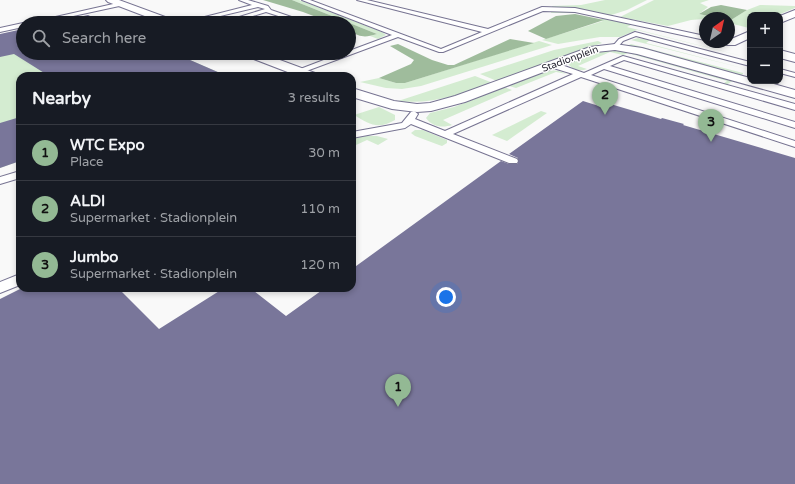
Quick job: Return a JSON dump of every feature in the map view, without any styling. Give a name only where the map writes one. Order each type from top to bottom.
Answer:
[{"type":"street","points":[[111,0],[154,16]]},
{"type":"street","points":[[783,19],[795,13]]},
{"type":"street","points":[[735,40],[747,35]]},
{"type":"street","points":[[735,43],[747,46]]},
{"type":"street","name":"Stadionplein","points":[[356,93],[392,105],[417,108],[432,106],[460,99],[594,49],[615,47],[638,51],[795,94]]},
{"type":"street","points":[[783,55],[795,58]]},
{"type":"street","points":[[265,60],[291,72]]},
{"type":"lane","points":[[242,0],[269,8],[267,11]]},
{"type":"lane","points":[[305,0],[347,16]]},
{"type":"lane","points":[[360,0],[488,31]]},
{"type":"lane","points":[[65,16],[122,4]]},
{"type":"lane","points":[[212,16],[258,5]]},
{"type":"lane","points":[[356,19],[441,51],[538,10],[575,10],[699,37]]},
{"type":"lane","points":[[249,16],[267,11],[283,16]]},
{"type":"lane","points":[[0,30],[16,27]]},
{"type":"lane","points":[[615,47],[621,40],[635,34],[747,63]]},
{"type":"lane","points":[[356,50],[397,35]]},
{"type":"lane","points":[[445,134],[623,58],[795,108]]},
{"type":"lane","points":[[305,72],[333,60]]},
{"type":"lane","points":[[552,65],[795,144]]},
{"type":"lane","points":[[604,67],[795,125]]},
{"type":"lane","points":[[783,72],[795,75]]},
{"type":"lane","points":[[356,134],[367,131],[395,128],[404,125],[410,120],[417,108]]},
{"type":"lane","points":[[410,120],[513,161]]},
{"type":"lane","points":[[0,181],[16,175]]},
{"type":"lane","points":[[0,288],[16,281]]},
{"type":"shaded area","points":[[263,0],[292,0],[332,16],[314,16]]},
{"type":"shaded area","points":[[292,0],[299,0],[340,16],[332,16]]},
{"type":"shaded area","points":[[605,0],[647,0],[627,10],[605,17],[584,13],[551,13],[552,6],[581,5]]},
{"type":"shaded area","points":[[654,0],[709,0],[700,3],[708,7],[702,12],[699,12],[699,19],[668,26],[620,17]]},
{"type":"shaded area","points":[[721,5],[747,10],[735,18],[735,12],[702,12],[711,7]]},
{"type":"shaded area","points":[[760,5],[795,6],[795,8],[783,13],[747,12],[747,28],[735,24],[735,18],[747,10]]},
{"type":"shaded area","points":[[575,14],[604,20],[546,39],[528,31],[556,16]]},
{"type":"shaded area","points":[[606,18],[633,24],[627,27],[699,45],[637,30],[620,37],[600,37],[558,44],[542,40],[603,21],[601,19]]},
{"type":"shaded area","points":[[356,22],[386,35],[378,39],[370,36],[377,34],[356,26]]},
{"type":"shaded area","points":[[356,26],[377,34],[369,36],[360,36],[356,34]]},
{"type":"shaded area","points":[[0,34],[16,47],[16,60],[190,60],[218,72],[16,72],[16,162],[0,168]]},
{"type":"shaded area","points":[[638,38],[650,40],[646,43],[747,69],[631,40]]},
{"type":"shaded area","points":[[510,39],[534,43],[405,83],[396,83],[379,78],[411,64],[414,60],[390,46],[398,44],[432,60],[448,65],[454,65]]},
{"type":"shaded area","points":[[539,41],[552,45],[421,86],[402,89],[386,88],[360,82],[379,78],[396,83],[405,83]]},
{"type":"shaded area","points":[[598,41],[602,43],[497,81],[480,74],[554,50]]},
{"type":"shaded area","points":[[631,44],[743,74],[739,76],[627,46]]},
{"type":"shaded area","points":[[610,50],[632,53],[734,80],[726,85],[723,84],[727,81],[628,53],[623,55],[610,52],[578,66],[587,69],[584,70],[571,67],[567,63],[599,52]]},
{"type":"shaded area","points":[[549,70],[567,74],[556,72],[516,88],[509,86]]},
{"type":"shaded area","points":[[475,76],[493,83],[446,98],[410,102],[398,101]]},
{"type":"shaded area","points":[[504,87],[512,90],[443,120],[452,125],[434,125],[426,118],[430,113],[454,107]]},
{"type":"shaded area","points":[[379,107],[395,115],[395,120],[384,125],[374,125],[364,121],[356,116],[356,114]]},
{"type":"shaded area","points":[[541,111],[547,113],[507,141],[492,135]]},
{"type":"shaded area","points":[[415,130],[423,130],[447,140],[447,143],[442,146],[415,136],[411,133]]},
{"type":"shaded area","points":[[377,136],[388,139],[378,145],[367,140],[356,145],[356,138]]},
{"type":"building","points":[[16,31],[16,55],[14,54],[0,57],[0,34]]},
{"type":"building","points":[[24,60],[190,60],[218,72],[43,72]]},
{"type":"building","points":[[583,101],[602,107],[607,103],[661,119],[684,124],[683,125],[795,158],[795,484],[0,484],[0,299],[16,291],[122,292],[159,329],[218,292],[255,292],[286,316],[319,292],[356,292],[356,266],[501,161],[509,164],[518,164],[518,158],[509,154]]},
{"type":"building","points":[[16,118],[16,162],[0,168],[0,123]]},
{"type":"place","name":"ALDI","points":[[605,115]]},
{"type":"place","name":"Jumbo","points":[[711,142]]},
{"type":"place","name":"WTC Expo","points":[[398,407]]}]
